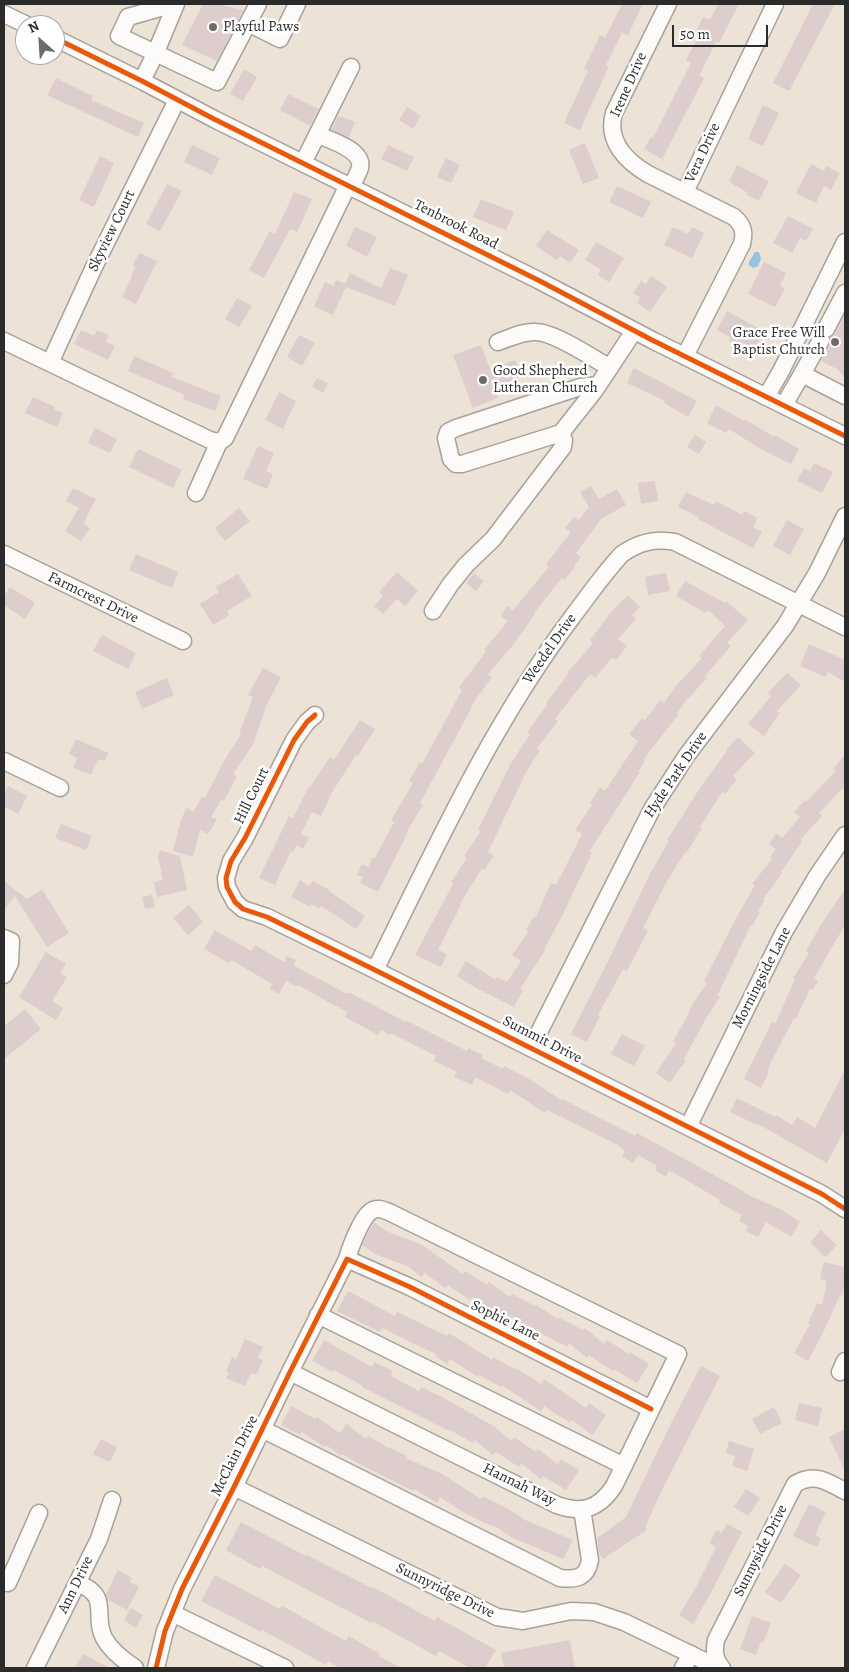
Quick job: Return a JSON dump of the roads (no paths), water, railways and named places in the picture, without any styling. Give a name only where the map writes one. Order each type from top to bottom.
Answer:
[{"type":"street","points":[[142,81],[175,4]]},
{"type":"street","points":[[175,4],[128,17],[119,36],[217,82],[258,4]]},
{"type":"street","points":[[248,23],[280,39],[297,4]]},
{"type":"street","name":"Irene Drive","points":[[668,4],[614,113],[612,127],[613,136],[619,149],[630,162],[648,174],[685,192]]},
{"type":"street","name":"Vera Drive","points":[[685,356],[742,244],[744,236],[743,228],[734,217],[685,192],[775,4]]},
{"type":"street","name":"Tenbrook Road","points":[[65,43],[845,436]]},
{"type":"street","points":[[303,163],[351,67]]},
{"type":"street","name":"Skyview Court","points":[[50,363],[94,267],[177,100]]},
{"type":"street","points":[[318,135],[354,152],[359,158],[360,168]]},
{"type":"street","points":[[196,493],[219,442],[225,438],[370,149]]},
{"type":"street","points":[[766,397],[843,253]]},
{"type":"street","points":[[784,406],[845,293]]},
{"type":"street","points":[[598,385],[580,387],[448,432],[446,438],[451,459],[456,464],[462,464],[561,434],[598,385],[634,331]]},
{"type":"street","points":[[498,342],[525,333],[537,332],[548,334],[610,368]]},
{"type":"street","points":[[4,341],[210,440],[219,442]]},
{"type":"street","points":[[802,374],[845,396]]},
{"type":"street","points":[[432,611],[466,565],[493,539],[563,447],[564,440],[561,434]]},
{"type":"street","name":"Hyde Park Drive","points":[[531,1048],[635,840],[658,799],[677,769],[785,626],[818,573],[845,516]]},
{"type":"street","name":"Weedel Drive","points":[[375,970],[494,734],[555,641],[622,554],[638,544],[648,541],[666,540],[675,542],[845,627]]},
{"type":"street","name":"Farmcrest Drive","points":[[4,554],[183,641]]},
{"type":"street","name":"Hill Court","points":[[230,894],[226,878],[231,861],[245,838],[294,740],[307,722],[315,715]]},
{"type":"street","points":[[4,761],[60,788]]},
{"type":"street","name":"Morningside Lane","points":[[688,1126],[784,932],[817,876],[845,835]]},
{"type":"street","name":"Summit Drive","points":[[230,894],[243,910],[267,917],[375,970],[844,1206]]},
{"type":"street","points":[[4,938],[11,941],[10,963],[4,975]]},
{"type":"street","name":"McClain Drive","points":[[156,1668],[165,1631],[199,1555],[347,1259],[352,1242],[370,1212],[382,1209],[678,1354],[651,1409]]},
{"type":"street","name":"Sophie Lane","points":[[347,1259],[410,1288],[651,1409]]},
{"type":"street","points":[[318,1315],[624,1466]]},
{"type":"street","name":"Hannah Way","points":[[290,1372],[557,1505],[569,1509],[582,1510]]},
{"type":"street","points":[[262,1429],[560,1578],[573,1580],[582,1576],[588,1568],[590,1560],[582,1510],[595,1505],[607,1496],[624,1466],[651,1409]]},
{"type":"street","name":"Sunnyside Drive","points":[[721,1668],[715,1658],[716,1640],[802,1471],[845,1491]]},
{"type":"street","name":"Sunnyridge Drive","points":[[234,1487],[497,1617],[523,1620],[571,1611],[594,1612],[624,1622],[687,1661],[721,1668]]},
{"type":"street","name":"Ann Drive","points":[[35,1668],[99,1538],[112,1500]]},
{"type":"street","points":[[4,1581],[8,1583],[39,1513]]},
{"type":"street","points":[[77,1583],[93,1592],[99,1600],[100,1627],[103,1637],[110,1648],[135,1668]]},
{"type":"street","points":[[172,1613],[285,1668]]},
{"type":"water","points":[[755,252],[759,252],[761,259],[758,266],[753,268],[749,265],[749,262]]},
{"type":"place","name":"Playful Paws","points":[[213,27]]},
{"type":"place","name":"Grace Free Will Baptist Church","points":[[835,342]]},
{"type":"place","name":"Good Shepherd Lutheran Church","points":[[483,380]]}]
